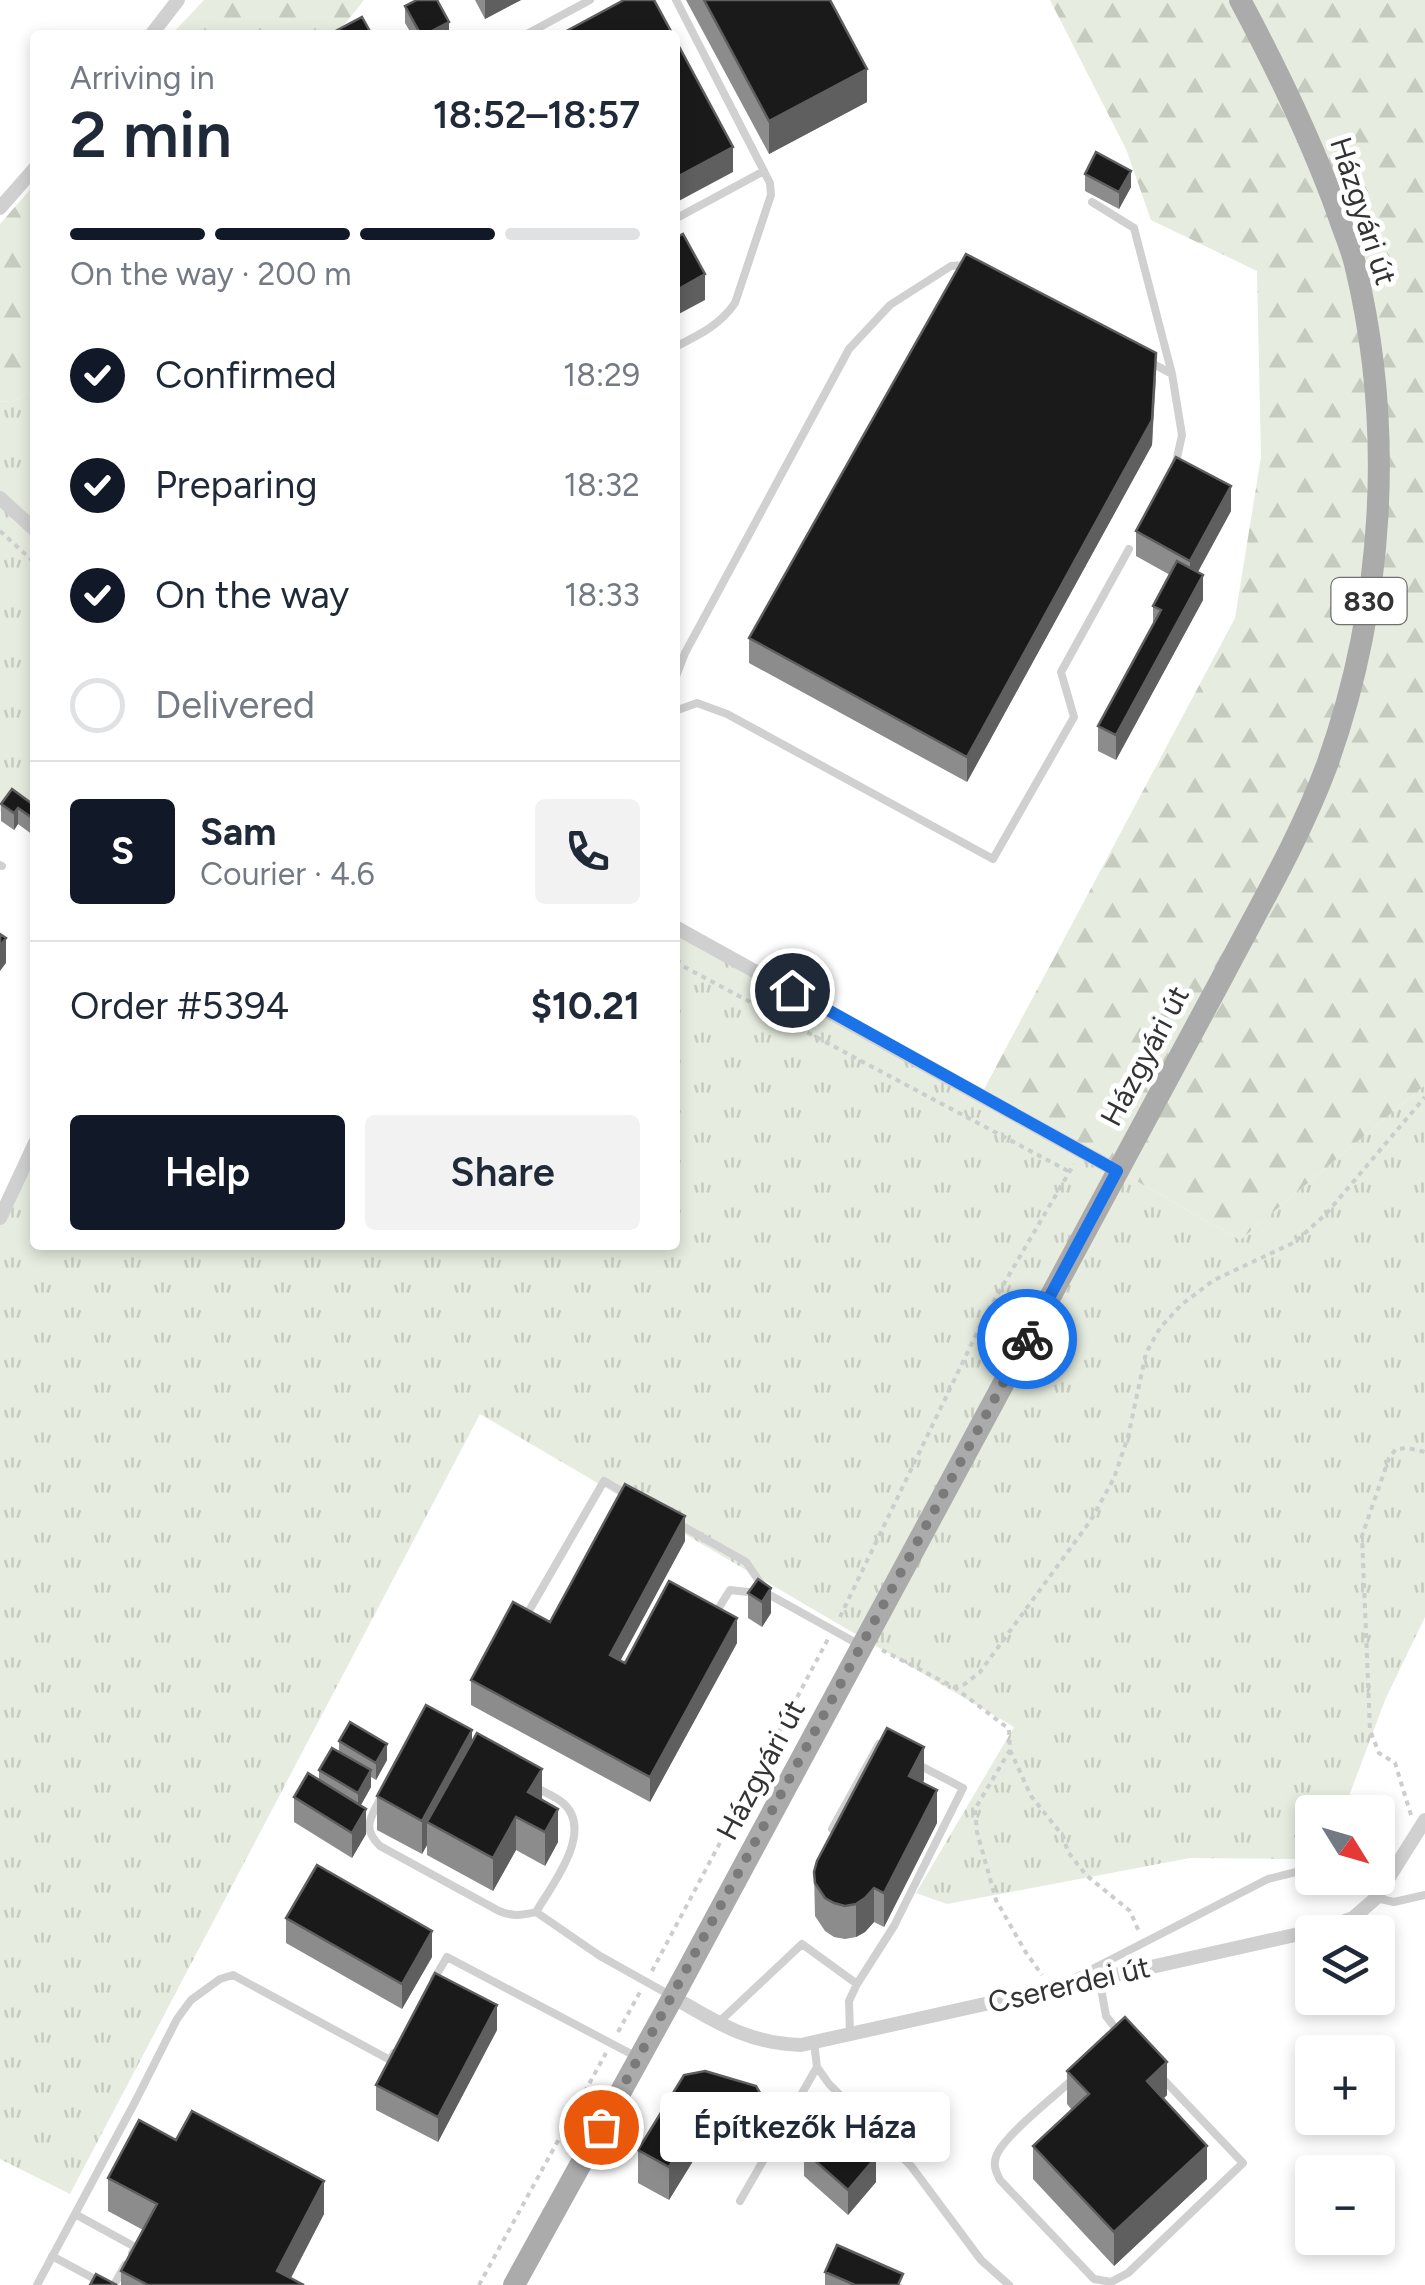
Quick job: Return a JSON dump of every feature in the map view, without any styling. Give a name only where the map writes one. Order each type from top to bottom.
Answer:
[{"type":"main road","name":"Házgyári út","points":[[514,2285],[1117,1171],[1285,856],[1326,767],[1351,688],[1368,612],[1379,473],[1377,408],[1354,261],[1296,110],[1240,0]]},
{"type":"street","points":[[156,30],[178,0]]},
{"type":"street","points":[[0,208],[30,174]]},
{"type":"street","points":[[0,498],[30,525]]},
{"type":"street","points":[[680,930],[1117,1171]]},
{"type":"street","points":[[0,1218],[30,1154]]},
{"type":"street","name":"Csererdei út","points":[[673,1997],[757,2040],[814,2043],[1326,1928],[1352,1918],[1376,1898],[1420,1826]]},
{"type":"lane","points":[[534,30],[590,0]]},
{"type":"lane","points":[[676,0],[770,183],[771,195],[735,302],[712,327],[680,344]]},
{"type":"lane","points":[[680,216],[764,172]]},
{"type":"lane","points":[[1092,202],[1134,228],[1172,374],[1182,435],[1178,462],[1170,474]]},
{"type":"lane","points":[[680,665],[849,350],[890,305],[951,266],[968,265]]},
{"type":"lane","points":[[1138,356],[1172,374]]},
{"type":"lane","points":[[680,709],[697,703],[727,714],[993,859],[1074,716],[1061,672],[1129,550]]},
{"type":"lane","points":[[525,1620],[604,1481],[635,1499]]},
{"type":"lane","points":[[667,1517],[746,1562],[768,1594]]},
{"type":"lane","points":[[713,1618],[730,1590],[768,1594],[863,1644]]},
{"type":"lane","points":[[832,1829],[878,1744],[896,1752]]},
{"type":"lane","points":[[850,2034],[849,2001],[894,1926],[963,1788],[912,1762]]},
{"type":"lane","points":[[382,1796],[369,1824],[370,1836],[380,1846],[499,1911],[520,1916],[536,1912],[574,1846],[574,1820],[563,1802],[532,1785]]},
{"type":"lane","points":[[1052,1989],[1268,1879],[1295,1872]]},
{"type":"lane","points":[[1374,1895],[1394,1902],[1425,1895]]},
{"type":"lane","points":[[536,1912],[600,1956],[673,1997]]},
{"type":"lane","points":[[718,2023],[802,1944],[857,1984]]},
{"type":"lane","points":[[428,1991],[446,1957],[639,2058]]},
{"type":"lane","points":[[36,2285],[177,2019],[191,2000],[220,1979],[233,1975],[390,2060],[400,2043]]},
{"type":"lane","points":[[1099,1977],[1106,2016],[1120,2035],[1110,2045]]},
{"type":"lane","points":[[814,2043],[817,2066],[829,2084],[910,2166],[981,2260],[1009,2285]]},
{"type":"lane","points":[[740,2201],[817,2066]]},
{"type":"lane","points":[[1086,2067],[1006,2142],[994,2161],[1000,2180],[1094,2279],[1103,2282],[1128,2273],[1242,2163],[1160,2076]]},
{"type":"lane","points":[[52,2256],[110,2285],[135,2247],[75,2214]]},
{"type":"path","points":[[0,531],[30,558]]},
{"type":"path","points":[[680,965],[1070,1172]]},
{"type":"path","points":[[954,1687],[980,1672],[1091,1520],[1124,1451],[1146,1354],[1160,1328],[1181,1305],[1214,1280],[1295,1242],[1326,1214],[1425,1097]]},
{"type":"path","points":[[480,2285],[833,1630],[985,1316],[1081,1151]]},
{"type":"path","points":[[1420,1826],[1395,1762],[1379,1752],[1370,1730],[1362,1536],[1389,1458],[1396,1450],[1408,1448],[1425,1452]]},
{"type":"path","points":[[863,1644],[954,1687],[1008,1729],[1010,1750],[1032,1796],[1063,1836],[1068,1852],[1086,1875],[1130,1910],[1144,1944]]},
{"type":"path","points":[[1010,1750],[976,1810],[977,1832],[996,1900],[1052,1989]]},
{"type":"green space","points":[[204,0],[364,0],[340,30],[176,30]]},
{"type":"green space","points":[[1050,0],[1425,0],[1425,1085],[1240,1240],[982,1093],[1235,618],[1261,457],[1257,271],[1151,220],[1126,149]]},
{"type":"green space","points":[[30,190],[30,392],[11,402],[0,401],[0,224]]},
{"type":"green space","points":[[30,392],[30,832],[0,811],[0,401],[11,402]]},
{"type":"green space","points":[[680,929],[982,1093],[1240,1240],[1425,1085],[1425,1617],[1385,1700],[1349,1795],[1295,1795],[1295,1859],[1190,1858],[947,1904],[916,1893],[1014,1727],[480,1414],[70,2194],[0,2159],[0,1225],[30,1160],[30,1250],[680,1250]]},
{"type":"building","points":[[417,0],[437,0],[449,22],[434,30],[418,30],[405,6]]},
{"type":"building","points":[[624,0],[654,0],[670,30],[568,30]]},
{"type":"building","points":[[704,0],[830,0],[867,69],[769,121]]},
{"type":"building","points":[[362,17],[369,30],[337,30]]},
{"type":"building","points":[[680,48],[733,147],[680,175]]},
{"type":"building","points":[[1096,152],[1131,171],[1119,192],[1085,174]]},
{"type":"building","points":[[683,234],[705,274],[680,288]]},
{"type":"building","points":[[966,254],[1156,353],[1152,420],[967,757],[749,638]]},
{"type":"building","points":[[1176,457],[1231,486],[1190,561],[1136,531]]},
{"type":"building","points":[[1177,561],[1203,575],[1116,735],[1098,726],[1161,610],[1153,606]]},
{"type":"building","points":[[12,789],[30,802],[30,816],[18,808],[14,813],[1,804]]},
{"type":"building","points":[[625,1484],[685,1516],[610,1655],[625,1663],[669,1581],[737,1618],[650,1777],[471,1680],[513,1602],[550,1622]]},
{"type":"building","points":[[758,1579],[771,1588],[762,1602],[748,1593]]},
{"type":"building","points":[[426,1705],[472,1730],[422,1821],[377,1796]]},
{"type":"building","points":[[350,1722],[387,1744],[376,1763],[339,1741]]},
{"type":"building","points":[[887,1728],[924,1747],[909,1776],[937,1790],[884,1893],[874,1888],[856,1904],[845,1906],[825,1898],[815,1883],[814,1872]]},
{"type":"building","points":[[477,1733],[542,1769],[528,1792],[558,1809],[545,1832],[516,1817],[493,1858],[427,1822]]},
{"type":"building","points":[[332,1748],[371,1770],[358,1793],[319,1770]]},
{"type":"building","points":[[308,1773],[366,1809],[352,1833],[294,1797]]},
{"type":"building","points":[[317,1865],[432,1931],[402,1984],[286,1918]]},
{"type":"building","points":[[435,1973],[497,2005],[438,2117],[376,2085]]},
{"type":"building","points":[[1125,2017],[1167,2062],[1147,2081],[1207,2146],[1114,2232],[1033,2146],[1089,2094],[1067,2071]]},
{"type":"building","points":[[705,2071],[756,2086],[765,2101],[762,2110],[746,2117],[718,2109],[701,2115],[669,2167],[638,2150],[684,2075]]},
{"type":"building","points":[[192,2111],[324,2181],[277,2271],[304,2285],[148,2285],[121,2271],[157,2204],[108,2178],[139,2120],[176,2140]]},
{"type":"building","points":[[832,2118],[876,2157],[848,2190],[804,2151]]},
{"type":"building","points":[[837,2245],[903,2274],[898,2285],[855,2285],[825,2272]]},
{"type":"building","points":[[96,2274],[117,2285],[90,2285]]},
{"type":"way so far","points":[[601,2127],[1027,1339]]},
{"type":"place","name":"Építkezők Háza","points":[[601,2127]]},
{"type":"route","points":[[792,990],[1117,1171],[1027,1339]]}]
